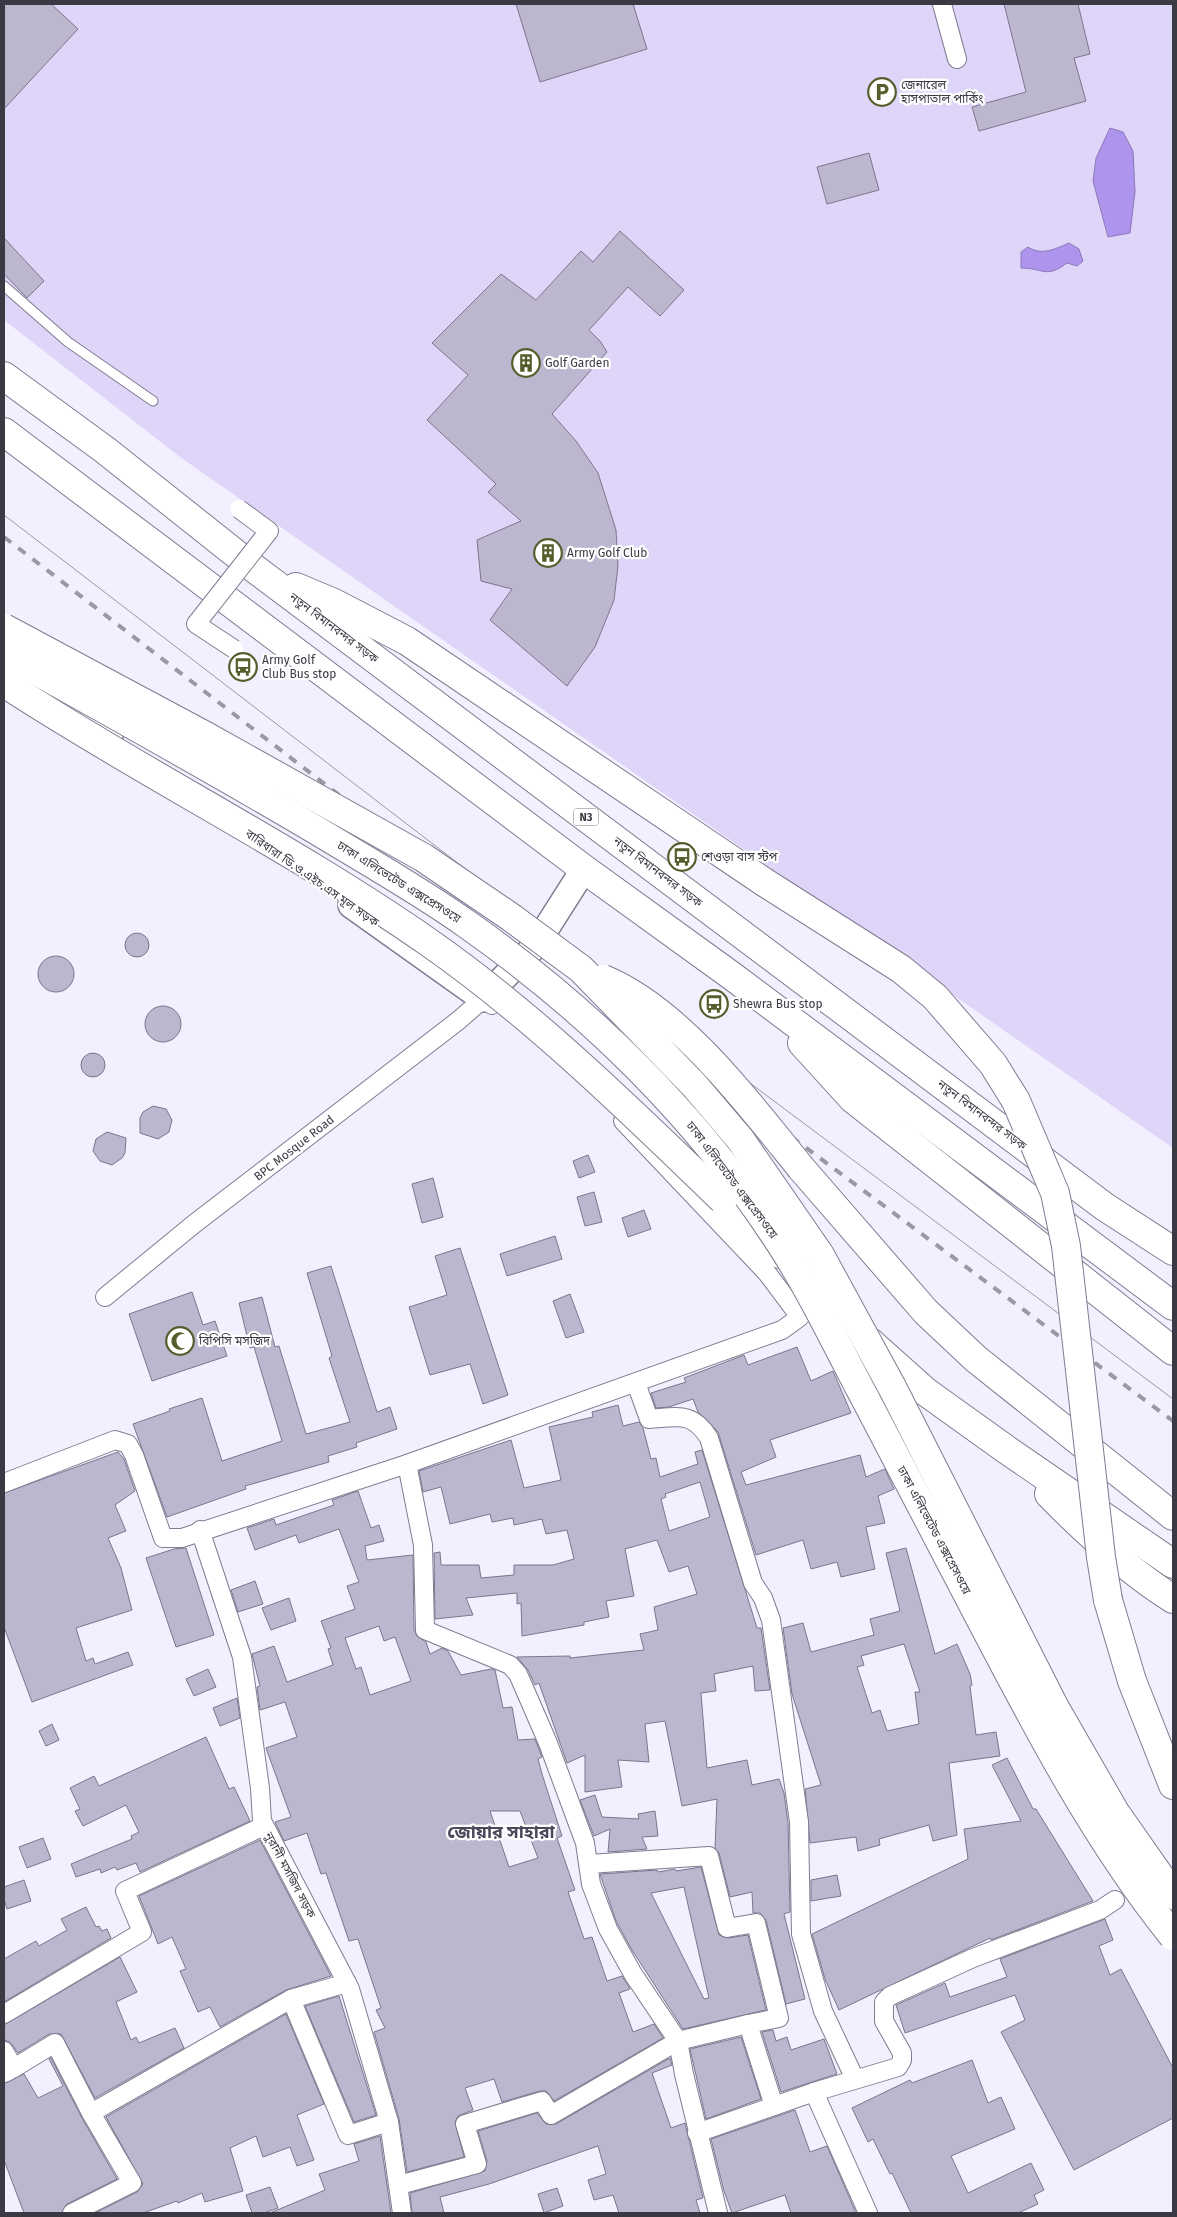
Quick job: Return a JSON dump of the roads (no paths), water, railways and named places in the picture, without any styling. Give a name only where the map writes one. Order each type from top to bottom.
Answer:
[{"type":"highway","name":"নতুন বিমানবন্দর সড়ক","points":[[4,376],[105,450],[255,569],[1105,1208],[1173,1252]]},
{"type":"highway","points":[[4,432],[584,869],[756,994],[1173,1306]]},
{"type":"highway","points":[[255,569],[334,603],[407,641],[764,882],[901,970],[935,997],[993,1064],[1016,1101],[1054,1194],[1066,1246],[1100,1548],[1108,1600],[1132,1681],[1173,1785]]},
{"type":"highway","name":"ঢাকা এলিভেটেড এক্সপ্রেসওয়ে","points":[[4,628],[213,740],[424,858],[512,918],[581,969],[694,1084],[740,1139],[820,1255],[893,1389],[1055,1708],[1114,1812],[1173,1895]]},
{"type":"highway","name":"ঢাকা এলিভেটেড এক্সপ্রেসওয়ে","points":[[4,653],[226,777],[424,894],[473,928],[563,998],[605,1036],[684,1116],[727,1168],[781,1244],[840,1350],[1038,1729],[1131,1880],[1173,1936]]},
{"type":"highway","points":[[4,683],[134,765],[318,872],[431,944],[480,981],[622,1103],[890,1362],[926,1392],[1006,1450],[1173,1564]]},
{"type":"highway","points":[[581,969],[616,984],[652,1006],[722,1073],[926,1312],[976,1359],[1173,1516]]},
{"type":"highway","points":[[756,994],[854,1099],[1173,1351]]},
{"type":"highway","points":[[1006,1450],[1069,1515],[1149,1584],[1173,1600]]},
{"type":"street","points":[[942,4],[957,59]]},
{"type":"street","points":[[234,649],[196,624],[269,531],[239,510]]},
{"type":"street","name":"বারিধারা ডি.ও.এইচ.এস মূল সড়ক","points":[[4,665],[93,723],[483,999]]},
{"type":"street","points":[[4,1483],[115,1440],[128,1444],[134,1455],[163,1538],[182,1538],[200,1530],[407,1464],[636,1384],[782,1330],[800,1318],[767,1273],[600,1097],[503,1012],[483,999],[535,946],[584,869]]},
{"type":"street","name":"BPC Mosque Road","points":[[105,1297],[194,1224],[459,1020],[483,999]]},
{"type":"street","points":[[636,1384],[649,1419],[689,1418],[701,1424],[709,1438],[753,1583],[763,1598],[771,1620],[799,1822],[801,1934],[823,2011],[855,2079]]},
{"type":"street","points":[[407,1464],[423,1545],[426,1630],[510,1665],[518,1674],[548,1743],[585,1843],[591,1884],[608,1929],[633,1974],[678,2041],[697,2133],[718,2213]]},
{"type":"street","name":"নুরানী মসজিদ সড়ক","points":[[200,1530],[242,1657],[260,1788],[262,1821],[347,1983],[389,2122],[402,2213]]},
{"type":"street","points":[[4,2014],[142,1932],[125,1892],[264,1826]]},
{"type":"street","points":[[399,2185],[478,2164],[465,2124],[542,2100],[551,2114],[678,2041],[779,2018],[756,1922],[727,1928],[709,1856],[589,1864]]},
{"type":"street","points":[[697,2133],[814,2092],[898,2067],[902,2060],[902,2053],[882,2014],[884,2002],[890,1996],[972,1958],[1100,1910],[1115,1900]]},
{"type":"street","points":[[91,2113],[291,1999],[347,1983]]},
{"type":"street","points":[[291,1999],[348,2134],[389,2122]]},
{"type":"street","points":[[748,2024],[774,2106]]},
{"type":"street","points":[[4,2051],[9,2071],[55,2043],[91,2113],[132,2183],[72,2213]]},
{"type":"street","points":[[814,2092],[868,2213]]},
{"type":"lane","points":[[4,286],[68,342],[153,401]]},
{"type":"tram line","points":[[4,515],[545,930],[1173,1399]]},
{"type":"railway","points":[[4,537],[535,946],[1173,1421]]},
{"type":"place","name":"জেনারেল হাসপাতাল পার্কিং","points":[[882,92]]},
{"type":"place","name":"Golf Garden","points":[[526,363]]},
{"type":"place","name":"Army Golf Club","points":[[548,553]]},
{"type":"place","name":"Army Golf Club Bus stop","points":[[243,667]]},
{"type":"place","name":"শেওড়া বাস স্টপ","points":[[682,857]]},
{"type":"place","name":"Shewra Bus stop","points":[[714,1004]]},
{"type":"place","name":"বিপিসি মসজিদ","points":[[180,1341]]},
{"type":"district","name":"জোয়ার সাহারা","points":[[501,1832]]}]
